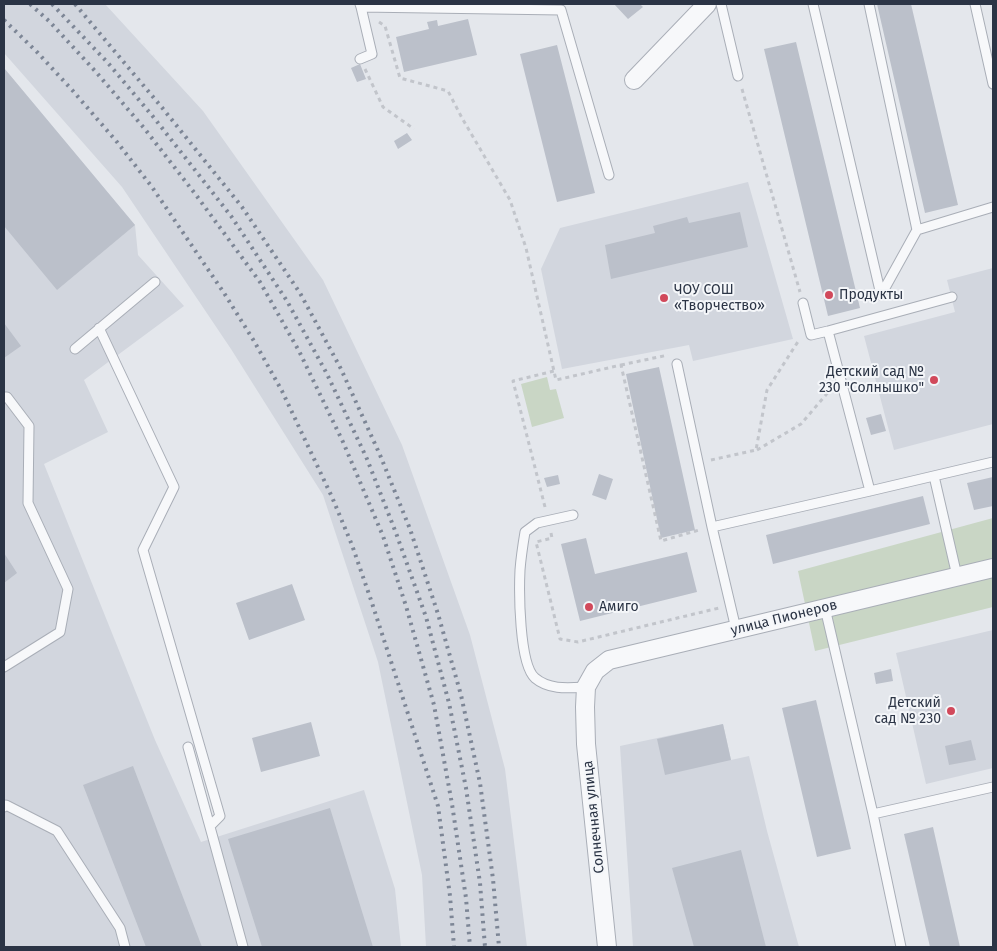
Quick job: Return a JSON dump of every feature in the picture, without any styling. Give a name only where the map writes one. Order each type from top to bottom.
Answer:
[{"type":"street","points":[[634,80],[707,4]]},
{"type":"street","name":"улица Пионеров","points":[[586,687],[595,671],[610,660],[993,568]]},
{"type":"street","name":"Солнечная улица","points":[[586,687],[586,744],[607,947]]},
{"type":"lane","points":[[721,4],[738,76]]},
{"type":"lane","points":[[814,4],[881,295],[917,230],[869,4]]},
{"type":"lane","points":[[975,4],[993,84]]},
{"type":"lane","points":[[360,59],[372,54],[361,5],[561,10],[610,175]]},
{"type":"lane","points":[[917,230],[993,207]]},
{"type":"lane","points":[[75,349],[155,282]]},
{"type":"lane","points":[[803,303],[811,335],[952,297]]},
{"type":"lane","points":[[100,328],[174,487],[143,550],[220,816],[210,826]]},
{"type":"lane","points":[[828,331],[870,492]]},
{"type":"lane","points":[[677,364],[736,629]]},
{"type":"lane","points":[[4,397],[7,397],[29,426],[28,503],[68,588],[60,632],[4,667]]},
{"type":"lane","points":[[712,527],[870,492],[993,462]]},
{"type":"lane","points":[[934,476],[957,576]]},
{"type":"lane","points":[[573,515],[537,523],[525,532],[520,570],[521,634],[527,666],[532,676],[543,684],[560,688],[586,687]]},
{"type":"lane","points":[[825,608],[873,814],[901,947]]},
{"type":"lane","points":[[188,747],[243,947]]},
{"type":"lane","points":[[873,814],[993,787]]},
{"type":"lane","points":[[4,807],[6,805],[57,831],[120,928],[125,947]]},
{"type":"path","points":[[361,5],[385,26],[400,78],[448,91],[510,200],[526,248],[556,380],[675,354],[677,364]]},
{"type":"path","points":[[360,59],[383,107],[414,129]]},
{"type":"path","points":[[738,76],[803,303]]},
{"type":"path","points":[[756,450],[767,390],[798,343],[808,322]]},
{"type":"path","points":[[621,365],[661,541],[712,527]]},
{"type":"path","points":[[554,371],[513,381],[552,538],[536,542],[560,639],[578,642],[730,605]]},
{"type":"path","points":[[698,463],[756,450],[801,424],[840,378]]},
{"type":"shaded area","points":[[4,4],[105,4],[203,111],[323,280],[402,445],[470,635],[505,769],[527,947],[426,947],[422,875],[378,662],[323,495],[231,349],[122,187],[4,53]]},
{"type":"shaded area","points":[[4,68],[135,225],[138,255],[184,306],[84,380],[108,432],[44,464],[155,740],[201,842],[364,790],[395,889],[401,947],[4,947]]},
{"type":"shaded area","name":"ЧОУ СОШ «Творчество»","points":[[748,182],[793,339],[693,361],[689,345],[562,369],[541,269],[560,228]]},
{"type":"shaded area","name":"Детский сад № 230 \"Солнышко\"","points":[[993,268],[993,424],[894,450],[864,336],[955,312],[947,280]]},
{"type":"shaded area","name":"Детский сад № 230","points":[[993,630],[993,768],[926,784],[896,653]]},
{"type":"shaded area","points":[[723,724],[731,760],[749,756],[767,831],[799,947],[633,947],[620,746]]},
{"type":"green space","points":[[547,377],[550,390],[556,389],[564,418],[532,427],[521,384]]},
{"type":"green space","points":[[993,518],[993,607],[815,651],[798,571]]},
{"type":"building","points":[[614,4],[640,4],[643,7],[628,19]]},
{"type":"building","points":[[877,4],[911,4],[958,205],[925,213]]},
{"type":"building","points":[[468,19],[477,55],[404,72],[396,37],[429,29],[427,22],[437,20],[438,26]]},
{"type":"building","points":[[796,42],[860,308],[828,316],[764,49]]},
{"type":"building","points":[[557,45],[595,193],[557,202],[520,54]]},
{"type":"building","points":[[360,64],[366,79],[357,82],[351,68]]},
{"type":"building","points":[[4,68],[135,225],[57,290],[4,226]]},
{"type":"building","points":[[407,133],[412,140],[398,149],[394,141]]},
{"type":"building","points":[[740,212],[748,247],[611,279],[605,245],[655,233],[653,226],[687,217],[689,223]]},
{"type":"building","points":[[4,323],[21,346],[4,358]]},
{"type":"building","points":[[659,367],[695,530],[661,538],[626,374]]},
{"type":"building","points":[[881,414],[886,431],[871,435],[866,418]]},
{"type":"building","points":[[599,474],[613,479],[606,500],[592,495]]},
{"type":"building","points":[[558,475],[560,484],[547,487],[544,478]]},
{"type":"building","points":[[993,477],[993,506],[974,510],[967,483]]},
{"type":"building","points":[[923,496],[930,524],[773,564],[766,535]]},
{"type":"building","points":[[586,538],[595,574],[687,552],[697,592],[580,621],[561,544]]},
{"type":"building","points":[[4,553],[17,573],[4,583]]},
{"type":"building","points":[[292,584],[305,620],[249,640],[236,603]]},
{"type":"building","points":[[891,669],[893,681],[876,684],[874,673]]},
{"type":"building","points":[[816,700],[851,849],[817,857],[782,708]]},
{"type":"building","points":[[311,722],[320,756],[261,772],[252,738]]},
{"type":"building","points":[[723,724],[731,760],[665,775],[657,739]]},
{"type":"building","points":[[971,740],[976,760],[949,765],[945,746]]},
{"type":"building","points":[[133,766],[202,947],[146,947],[83,785]]},
{"type":"building","points":[[330,808],[373,947],[262,947],[228,839]]},
{"type":"building","points":[[933,827],[960,947],[930,947],[904,834]]},
{"type":"building","points":[[741,850],[766,947],[694,947],[672,868]]},
{"type":"railway","points":[[30,4],[49,21],[96,72],[144,128],[260,282],[299,351],[343,442],[383,536],[406,606],[434,705],[452,804],[466,898],[470,947]]},
{"type":"railway","points":[[52,4],[108,63],[155,119],[231,216],[287,301],[327,374],[367,459],[426,617],[449,703],[466,788],[480,883],[485,947]]},
{"type":"railway","points":[[75,4],[242,207],[300,293],[341,369],[380,455],[410,529],[438,614],[461,695],[480,783],[493,879],[499,947]]},
{"type":"railway","points":[[4,20],[73,91],[117,142],[152,187],[224,293],[282,391],[332,497],[352,545],[438,806],[450,896],[454,947]]},
{"type":"place","name":"Продукты","points":[[829,295]]},
{"type":"place","name":"ЧОУ СОШ «Творчество»","points":[[664,298]]},
{"type":"place","name":"Детский сад № 230 \"Солнышко\"","points":[[934,380]]},
{"type":"place","name":"Амиго","points":[[589,607]]},
{"type":"place","name":"Детский сад № 230","points":[[951,711]]}]
